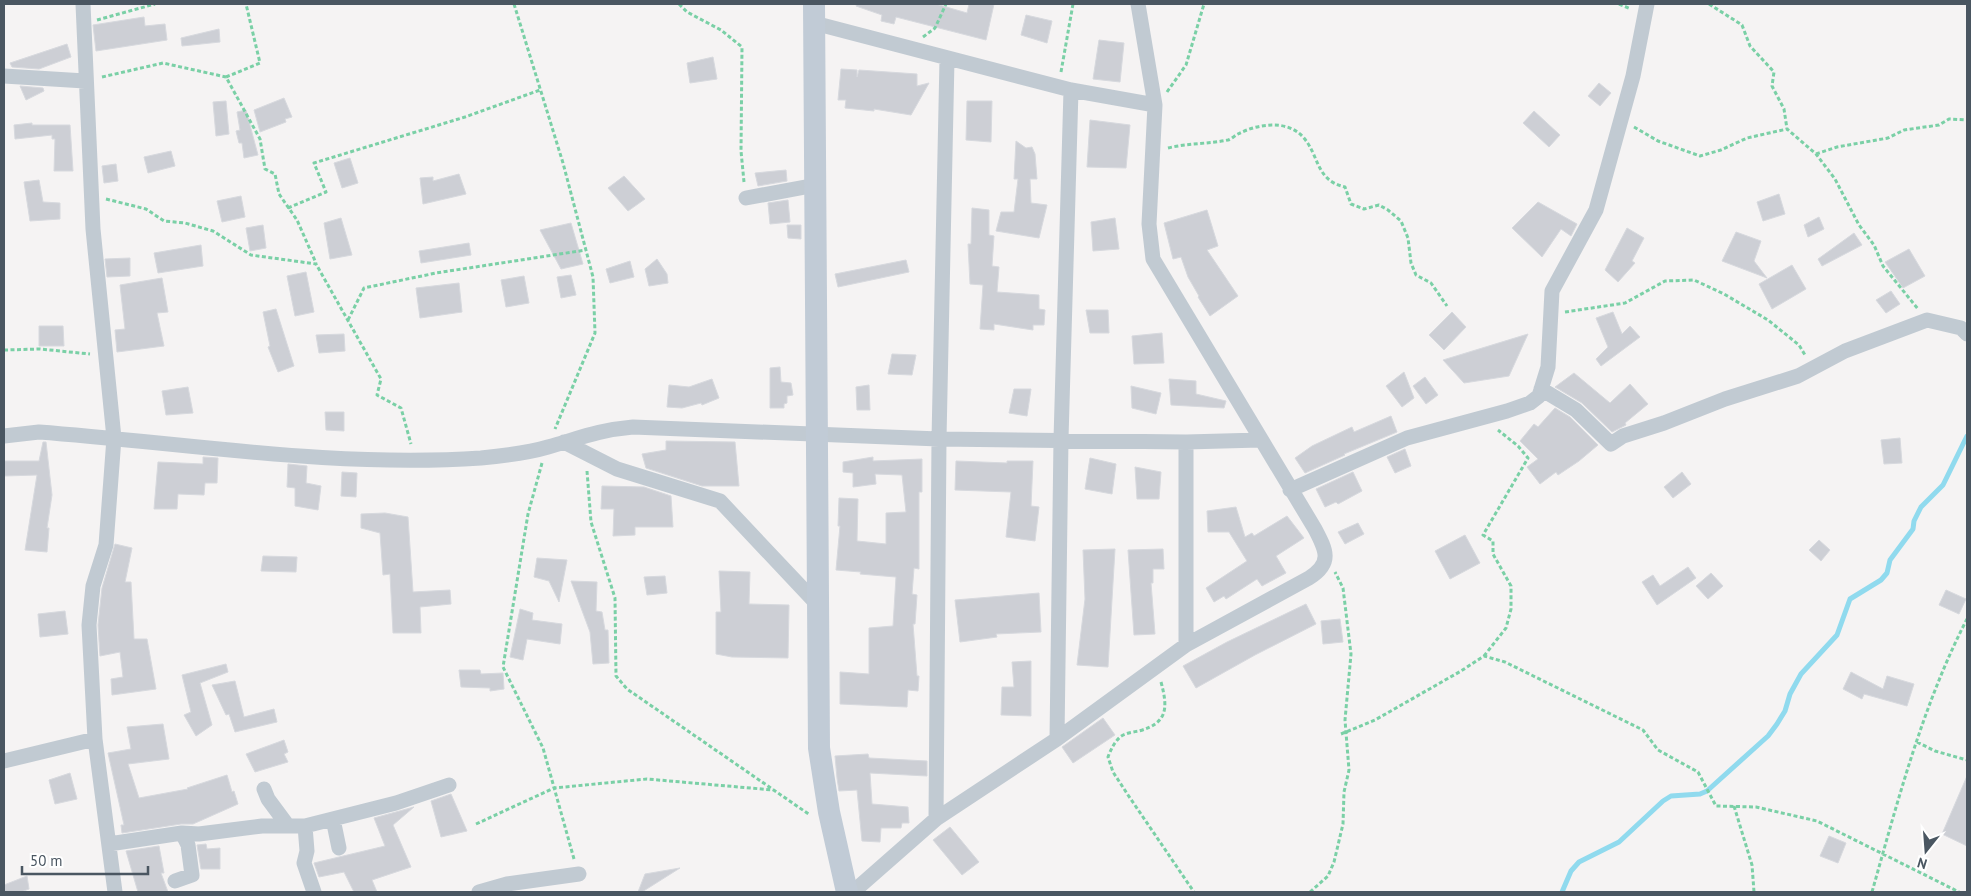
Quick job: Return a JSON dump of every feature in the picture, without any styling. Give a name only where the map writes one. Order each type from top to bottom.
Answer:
[{"type":"street","points":[[83,4],[85,81],[92,195],[114,438],[106,545],[93,586],[89,625],[95,740],[115,892]]},
{"type":"street","points":[[853,892],[936,819],[1057,739],[1186,645],[1318,572],[1325,558],[1326,551],[1322,543],[1153,259],[1149,224],[1155,105],[1138,4]]},
{"type":"street","points":[[1290,490],[1407,438],[1530,403],[1538,396],[1548,367],[1552,323],[1550,300],[1552,291],[1596,210],[1633,76],[1647,4]]},
{"type":"street","points":[[847,892],[833,831],[819,748],[814,13],[909,48],[947,59],[1065,89],[1155,105]]},
{"type":"street","points":[[936,819],[939,439],[947,59]]},
{"type":"street","points":[[4,76],[85,81]]},
{"type":"street","points":[[1057,739],[1065,89]]},
{"type":"street","points":[[746,198],[816,184]]},
{"type":"street","points":[[1541,389],[1576,410],[1611,444],[1624,436],[1758,387],[1798,376],[1889,333],[1927,320],[1961,328],[1967,334]]},
{"type":"street","points":[[4,436],[39,432],[327,458],[384,459],[482,458],[547,448],[606,429],[633,427],[939,439],[1186,442],[1260,440]]},
{"type":"street","points":[[564,442],[617,469],[720,502],[818,605]]},
{"type":"street","points":[[1186,442],[1186,645]]},
{"type":"street","points":[[4,761],[95,740]]},
{"type":"street","points":[[109,844],[182,833],[199,834],[244,827],[305,826],[396,803],[449,785]]},
{"type":"street","points":[[264,788],[268,800],[288,826]]},
{"type":"street","points":[[333,819],[339,848]]},
{"type":"street","points":[[305,826],[306,851],[304,863],[314,892]]},
{"type":"street","points":[[175,881],[192,875],[188,845],[182,833]]},
{"type":"street","points":[[479,892],[506,884],[579,874]]},
{"type":"path","points":[[84,24],[155,4]]},
{"type":"path","points":[[85,81],[163,63],[226,77],[260,64],[246,4]]},
{"type":"path","points":[[514,4],[563,164],[594,277],[595,333],[547,448],[528,514],[503,666],[543,748],[579,874]]},
{"type":"path","points":[[679,4],[687,12],[721,30],[742,47],[740,151],[746,198]]},
{"type":"path","points":[[909,48],[935,28],[946,4]]},
{"type":"path","points":[[1065,89],[1073,4]]},
{"type":"path","points":[[1155,105],[1173,86],[1186,65],[1204,4]]},
{"type":"path","points":[[1709,4],[1742,25],[1750,46],[1774,72],[1772,86],[1784,109],[1787,129],[1816,154],[1835,179],[1858,225],[1874,246],[1883,266],[1927,320]]},
{"type":"path","points":[[226,77],[260,139],[265,169],[275,174],[279,194],[297,220],[316,264],[380,379],[377,395],[401,408],[412,444],[384,459]]},
{"type":"path","points":[[288,208],[326,192],[314,163],[465,116],[540,90]]},
{"type":"path","points":[[1621,118],[1658,141],[1700,156],[1721,150],[1747,138],[1787,129]]},
{"type":"path","points":[[1816,154],[1837,147],[1888,138],[1904,130],[1939,125],[1949,119],[1967,120]]},
{"type":"path","points":[[1154,152],[1184,144],[1230,140],[1236,134],[1252,128],[1278,125],[1290,128],[1302,136],[1319,169],[1327,179],[1334,185],[1344,187],[1351,204],[1364,209],[1379,206],[1388,210],[1401,222],[1408,238],[1411,263],[1416,275],[1431,283],[1447,306]]},
{"type":"path","points":[[92,195],[146,209],[164,221],[186,223],[212,231],[251,255],[316,264]]},
{"type":"path","points":[[348,320],[364,288],[436,273],[586,250]]},
{"type":"path","points":[[1552,323],[1561,312],[1625,303],[1665,281],[1694,280],[1724,294],[1768,320],[1799,345],[1814,368]]},
{"type":"path","points":[[4,350],[40,348],[106,356]]},
{"type":"path","points":[[1341,734],[1375,720],[1461,671],[1484,656],[1506,628],[1511,609],[1511,586],[1493,554],[1493,541],[1483,535],[1528,458],[1485,417]]},
{"type":"path","points":[[585,453],[591,522],[615,598],[616,676],[627,689],[833,831]]},
{"type":"path","points":[[1310,892],[1328,876],[1337,851],[1349,770],[1346,732],[1346,692],[1351,654],[1343,588],[1333,568],[1325,558]]},
{"type":"path","points":[[1872,892],[1917,742],[1953,646],[1967,619]]},
{"type":"path","points":[[1484,656],[1505,662],[1644,730],[1658,750],[1698,772],[1716,806],[1756,807],[1817,821],[1959,892]]},
{"type":"path","points":[[1154,668],[1160,680],[1164,696],[1163,717],[1155,725],[1122,736],[1113,744],[1108,757],[1113,772],[1194,892]]},
{"type":"path","points":[[1917,742],[1935,751],[1967,760]]},
{"type":"path","points":[[476,824],[554,788],[647,780],[774,790]]},
{"type":"path","points":[[1734,806],[1752,865],[1754,892]]},
{"type":"building","points":[[857,4],[936,4],[967,13],[969,4],[994,4],[986,40],[896,17],[894,24],[881,21],[882,15],[856,6]]},
{"type":"building","points":[[1026,15],[1052,21],[1047,43],[1021,35]]},
{"type":"building","points":[[144,17],[145,26],[165,24],[167,40],[96,51],[93,25]]},
{"type":"building","points":[[219,29],[220,42],[182,46],[181,38]]},
{"type":"building","points":[[1099,40],[1124,43],[1120,82],[1093,79]]},
{"type":"building","points":[[67,44],[71,57],[39,69],[12,67],[10,63]]},
{"type":"building","points":[[713,57],[717,79],[690,83],[687,63]]},
{"type":"building","points":[[841,69],[857,70],[857,77],[859,70],[917,74],[917,86],[929,83],[911,115],[874,109],[874,111],[845,108],[846,100],[838,100]]},
{"type":"building","points":[[1599,83],[1611,93],[1600,106],[1588,96]]},
{"type":"building","points":[[20,86],[43,88],[44,91],[26,100]]},
{"type":"building","points":[[284,98],[292,117],[285,119],[286,122],[260,132],[254,110]]},
{"type":"building","points":[[226,101],[229,134],[216,136],[213,102]]},
{"type":"building","points":[[967,101],[992,101],[991,142],[966,140]]},
{"type":"building","points":[[246,110],[258,155],[244,158],[242,143],[239,143],[236,131],[240,130],[237,112]]},
{"type":"building","points":[[1534,111],[1560,135],[1549,147],[1523,123]]},
{"type":"building","points":[[1090,120],[1130,125],[1126,168],[1087,167]]},
{"type":"building","points":[[32,123],[32,125],[70,125],[73,171],[54,171],[55,139],[52,139],[52,135],[15,139],[14,125]]},
{"type":"building","points":[[1016,141],[1026,148],[1032,147],[1035,154],[1037,179],[1030,179],[1031,203],[1047,205],[1039,238],[996,231],[1001,212],[1014,212],[1018,179],[1014,179]]},
{"type":"building","points":[[171,151],[175,166],[148,173],[144,157]]},
{"type":"building","points":[[350,158],[358,183],[342,188],[334,163]]},
{"type":"building","points":[[116,164],[118,181],[104,183],[102,166]]},
{"type":"building","points":[[786,170],[787,181],[758,186],[755,173]]},
{"type":"building","points":[[459,174],[466,194],[423,204],[420,178],[433,177],[433,181]]},
{"type":"building","points":[[624,176],[645,199],[628,211],[608,188]]},
{"type":"building","points":[[39,180],[43,202],[60,203],[60,219],[30,221],[24,182]]},
{"type":"building","points":[[1779,194],[1785,214],[1763,221],[1757,202]]},
{"type":"building","points":[[241,196],[245,217],[222,222],[217,201]]},
{"type":"building","points":[[788,200],[790,222],[770,224],[768,203]]},
{"type":"building","points":[[1538,202],[1577,224],[1571,236],[1561,229],[1542,257],[1512,228]]},
{"type":"building","points":[[972,208],[989,210],[989,235],[994,236],[992,266],[999,267],[997,292],[1039,295],[1039,309],[1045,310],[1044,325],[1033,325],[1033,330],[994,324],[994,330],[980,329],[983,285],[970,284],[968,244],[971,244]]},
{"type":"building","points":[[1207,210],[1218,246],[1207,250],[1238,296],[1210,316],[1188,277],[1181,257],[1173,259],[1164,223]]},
{"type":"building","points":[[1819,217],[1824,229],[1808,237],[1804,225]]},
{"type":"building","points":[[341,218],[352,255],[330,259],[324,223]]},
{"type":"building","points":[[1115,218],[1119,249],[1093,251],[1091,222]]},
{"type":"building","points":[[571,223],[583,264],[561,269],[540,230]]},
{"type":"building","points":[[263,225],[266,248],[250,251],[246,228]]},
{"type":"building","points":[[787,225],[801,225],[801,239],[788,238]]},
{"type":"building","points":[[1627,228],[1644,238],[1632,261],[1635,263],[1618,282],[1605,270]]},
{"type":"building","points":[[1736,232],[1761,241],[1754,261],[1767,278],[1722,261]]},
{"type":"building","points":[[1854,233],[1862,245],[1822,266],[1818,259]]},
{"type":"building","points":[[469,243],[471,255],[421,263],[419,251]]},
{"type":"building","points":[[201,245],[203,266],[158,273],[154,253]]},
{"type":"building","points":[[1909,249],[1925,276],[1903,288],[1885,262]]},
{"type":"building","points":[[130,258],[130,276],[107,277],[105,259]]},
{"type":"building","points":[[657,259],[667,274],[668,283],[649,286],[645,269]]},
{"type":"building","points":[[906,260],[909,272],[838,287],[835,274]]},
{"type":"building","points":[[630,261],[634,277],[610,283],[606,269]]},
{"type":"building","points":[[1792,265],[1806,289],[1772,309],[1759,284]]},
{"type":"building","points":[[306,272],[314,312],[295,316],[287,276]]},
{"type":"building","points":[[571,275],[576,295],[561,298],[557,277]]},
{"type":"building","points":[[524,276],[529,303],[506,307],[501,280]]},
{"type":"building","points":[[162,278],[168,312],[157,313],[164,346],[117,352],[115,330],[125,329],[120,285]]},
{"type":"building","points":[[459,283],[462,312],[420,318],[416,288]]},
{"type":"building","points":[[1891,291],[1900,304],[1886,313],[1876,300]]},
{"type":"building","points":[[276,309],[294,366],[278,372],[268,347],[270,346],[263,312]]},
{"type":"building","points":[[1086,310],[1108,310],[1109,333],[1090,333]]},
{"type":"building","points":[[1452,312],[1466,327],[1444,350],[1429,335]]},
{"type":"building","points":[[1613,312],[1622,334],[1630,326],[1640,337],[1601,366],[1596,359],[1608,347],[1596,318]]},
{"type":"building","points":[[39,326],[63,326],[64,346],[39,346]]},
{"type":"building","points":[[1162,333],[1164,363],[1134,364],[1132,336]]},
{"type":"building","points":[[344,334],[345,351],[319,353],[316,335]]},
{"type":"building","points":[[1528,334],[1509,376],[1464,383],[1443,360]]},
{"type":"building","points":[[892,354],[916,355],[912,375],[888,374]]},
{"type":"building","points":[[780,367],[781,382],[791,383],[793,395],[787,396],[787,403],[784,404],[784,408],[770,408],[770,368]]},
{"type":"building","points":[[1404,372],[1414,398],[1402,407],[1386,386]]},
{"type":"building","points":[[1574,373],[1610,403],[1630,384],[1648,404],[1625,423],[1626,425],[1612,432],[1582,403],[1555,387]]},
{"type":"building","points":[[1425,377],[1438,395],[1426,404],[1413,386]]},
{"type":"building","points":[[712,379],[719,398],[702,405],[701,403],[682,408],[667,407],[669,385],[689,387]]},
{"type":"building","points":[[1169,379],[1196,381],[1196,394],[1226,401],[1224,408],[1171,405]]},
{"type":"building","points":[[869,385],[870,410],[857,410],[856,387]]},
{"type":"building","points":[[1131,386],[1161,393],[1156,414],[1132,408]]},
{"type":"building","points":[[188,387],[193,413],[166,415],[162,391]]},
{"type":"building","points":[[1014,389],[1031,389],[1027,416],[1009,413]]},
{"type":"building","points":[[1555,408],[1570,417],[1598,445],[1579,461],[1558,475],[1556,472],[1540,484],[1527,467],[1538,459],[1520,441],[1534,424],[1538,427]]},
{"type":"building","points":[[325,412],[344,412],[344,431],[326,430]]},
{"type":"building","points":[[1391,416],[1397,432],[1305,473],[1295,458],[1312,446],[1352,427],[1354,432]]},
{"type":"building","points":[[1900,438],[1902,463],[1884,464],[1881,440]]},
{"type":"building","points":[[666,441],[735,442],[739,486],[702,486],[646,468],[642,454],[666,450]]},
{"type":"building","points":[[43,442],[46,442],[52,495],[47,528],[49,528],[47,552],[25,550],[37,475],[4,476],[4,461],[39,461]]},
{"type":"building","points":[[1405,449],[1411,466],[1395,473],[1387,457]]},
{"type":"building","points":[[203,457],[218,458],[217,483],[205,483],[204,495],[178,494],[177,509],[154,509],[158,462],[203,464]]},
{"type":"building","points":[[873,457],[873,461],[922,459],[922,492],[919,492],[919,569],[914,568],[912,594],[917,595],[915,624],[913,624],[917,676],[919,676],[918,691],[908,690],[907,707],[840,704],[840,672],[869,674],[869,628],[893,626],[896,577],[836,570],[840,526],[838,526],[839,498],[858,499],[857,541],[886,544],[886,513],[906,512],[902,475],[875,474],[876,484],[853,487],[853,473],[843,472],[843,462]]},
{"type":"building","points":[[1090,458],[1116,464],[1112,494],[1085,489]]},
{"type":"building","points":[[956,461],[1007,463],[1007,461],[1033,461],[1031,506],[1039,507],[1035,541],[1006,537],[1011,492],[955,490]]},
{"type":"building","points":[[288,464],[307,466],[306,483],[321,486],[318,510],[295,506],[295,488],[287,487]]},
{"type":"building","points":[[1135,467],[1161,472],[1159,499],[1137,499]]},
{"type":"building","points":[[342,472],[357,473],[356,497],[341,496]]},
{"type":"building","points":[[1353,472],[1362,491],[1338,504],[1336,502],[1325,507],[1316,489]]},
{"type":"building","points":[[1682,472],[1691,484],[1673,498],[1664,487]]},
{"type":"building","points":[[602,486],[644,487],[671,496],[673,527],[635,527],[635,535],[613,536],[614,509],[601,509]]},
{"type":"building","points":[[1236,507],[1245,537],[1252,533],[1254,536],[1287,516],[1304,538],[1276,556],[1286,573],[1262,586],[1257,579],[1226,599],[1224,596],[1214,602],[1206,588],[1247,561],[1229,532],[1208,532],[1207,511]]},
{"type":"building","points":[[385,513],[408,517],[413,592],[450,590],[451,604],[420,607],[421,633],[393,633],[390,574],[383,575],[380,533],[361,528],[361,514]]},
{"type":"building","points":[[1358,523],[1364,534],[1345,544],[1338,532]]},
{"type":"building","points":[[1465,535],[1480,563],[1450,579],[1435,551]]},
{"type":"building","points":[[1819,540],[1830,550],[1821,561],[1809,550]]},
{"type":"building","points":[[115,544],[132,548],[125,582],[131,582],[134,639],[147,639],[156,689],[112,695],[111,679],[123,677],[120,652],[100,656],[98,625],[102,588]]},
{"type":"building","points":[[1115,549],[1108,667],[1077,665],[1085,599],[1083,550]]},
{"type":"building","points":[[1163,549],[1164,569],[1153,569],[1153,583],[1151,583],[1155,634],[1134,635],[1128,550]]},
{"type":"building","points":[[263,556],[297,557],[296,572],[261,571]]},
{"type":"building","points":[[537,558],[567,560],[559,602],[549,581],[534,577]]},
{"type":"building","points":[[1688,567],[1696,578],[1657,605],[1642,582],[1653,575],[1660,586]]},
{"type":"building","points":[[719,571],[750,572],[749,604],[789,605],[788,658],[732,657],[716,654],[716,612],[721,612]]},
{"type":"building","points":[[1711,573],[1723,586],[1708,599],[1696,586]]},
{"type":"building","points":[[665,576],[667,593],[647,595],[644,577]]},
{"type":"building","points":[[571,581],[597,582],[596,611],[602,612],[605,630],[608,630],[609,663],[593,664],[590,632]]},
{"type":"building","points":[[1946,590],[1966,599],[1959,614],[1939,605]]},
{"type":"building","points":[[1039,593],[1041,632],[996,634],[997,637],[960,642],[955,600]]},
{"type":"building","points":[[1306,604],[1316,624],[1196,688],[1183,666],[1227,642]]},
{"type":"building","points":[[520,609],[533,613],[532,620],[562,624],[560,644],[527,639],[523,660],[510,657]]},
{"type":"building","points":[[65,611],[68,634],[40,637],[38,614]]},
{"type":"building","points":[[1340,619],[1343,642],[1323,644],[1321,621]]},
{"type":"building","points":[[1031,661],[1031,716],[1001,715],[1002,687],[1014,687],[1012,662]]},
{"type":"building","points":[[226,664],[228,672],[200,683],[212,725],[196,736],[184,715],[191,712],[182,675]]},
{"type":"building","points":[[459,670],[480,670],[481,674],[503,673],[504,689],[490,691],[490,688],[461,687]]},
{"type":"building","points":[[1851,672],[1883,689],[1887,676],[1914,684],[1907,706],[1864,694],[1862,699],[1843,689]]},
{"type":"building","points":[[235,681],[244,717],[274,709],[277,722],[235,732],[229,714],[226,715],[212,685]]},
{"type":"building","points":[[1103,718],[1115,735],[1073,763],[1062,747]]},
{"type":"building","points":[[163,724],[169,759],[128,764],[139,798],[188,789],[227,775],[238,804],[193,824],[181,824],[122,833],[121,825],[124,825],[108,753],[131,749],[127,727]]},
{"type":"building","points":[[284,740],[288,752],[284,754],[288,762],[255,772],[246,754]]},
{"type":"building","points":[[868,754],[869,758],[927,761],[927,776],[870,773],[872,804],[908,807],[909,823],[902,823],[901,828],[881,828],[880,842],[862,841],[857,790],[839,791],[837,778],[835,756]]},
{"type":"building","points":[[70,773],[77,799],[55,804],[49,780]]},
{"type":"building","points":[[1967,776],[1967,846],[1942,834]]},
{"type":"building","points":[[451,794],[467,831],[441,837],[431,801]]},
{"type":"building","points":[[414,807],[393,825],[411,867],[372,880],[377,892],[354,892],[344,872],[319,877],[314,863],[385,846],[374,818]]},
{"type":"building","points":[[950,827],[979,862],[962,875],[933,840]]},
{"type":"building","points":[[1829,836],[1846,843],[1838,863],[1820,856]]},
{"type":"building","points":[[206,844],[207,849],[220,848],[220,869],[201,869],[197,845]]},
{"type":"building","points":[[159,846],[164,873],[161,873],[168,892],[138,892],[126,851]]},
{"type":"building","points":[[680,868],[642,892],[638,892],[645,874]]},
{"type":"building","points":[[27,876],[29,889],[21,892],[4,892],[4,885]]},
{"type":"waterway","points":[[1562,892],[1571,871],[1579,862],[1619,842],[1663,801],[1671,796],[1700,794],[1707,791],[1768,736],[1785,711],[1790,694],[1801,674],[1837,635],[1850,599],[1881,580],[1887,573],[1890,560],[1913,529],[1914,521],[1921,507],[1943,485],[1967,436]]}]
